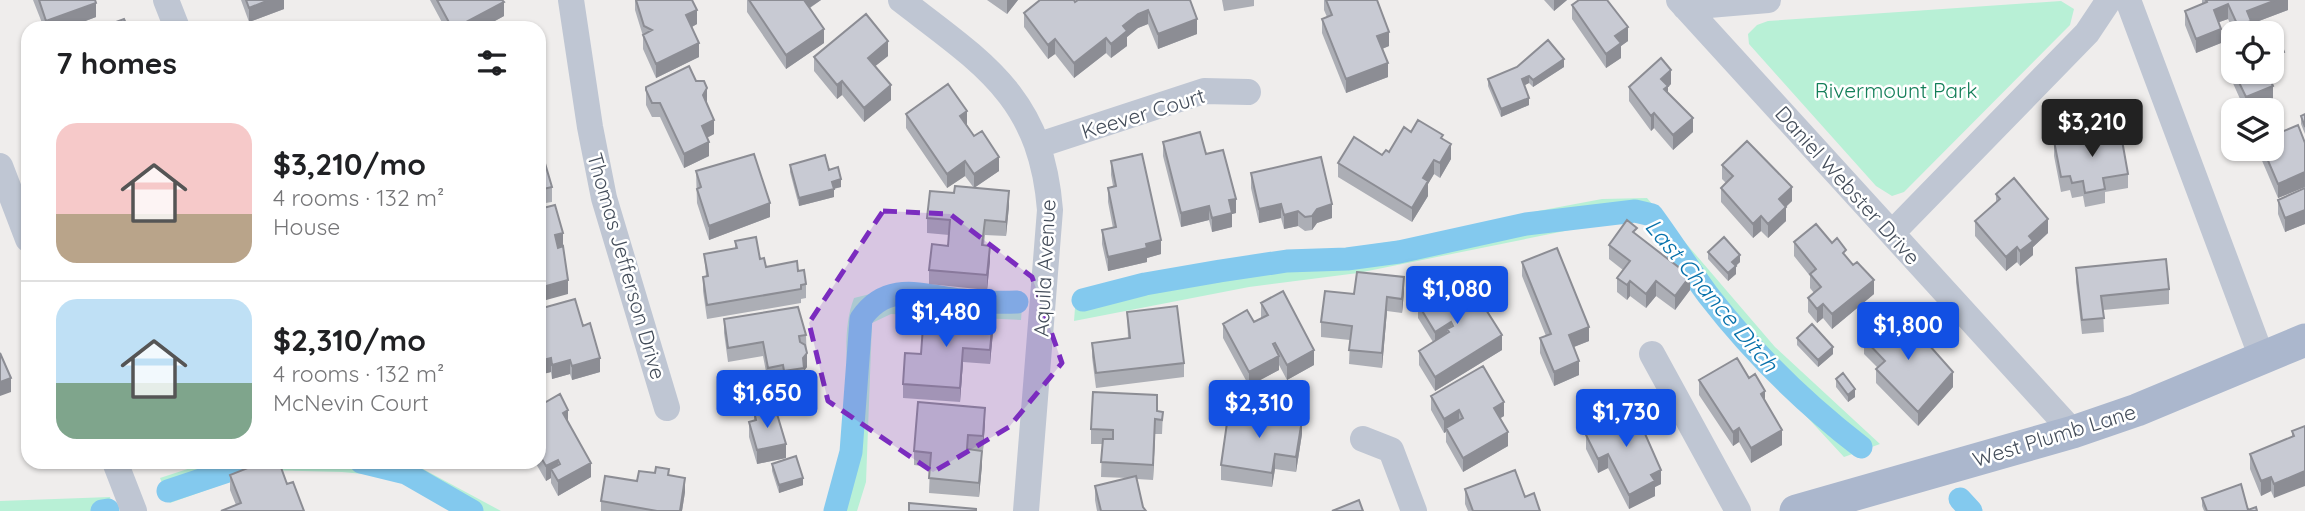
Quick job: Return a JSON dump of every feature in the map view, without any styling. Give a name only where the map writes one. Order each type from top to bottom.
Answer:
[{"type":"main road","name":"West Plumb Lane","points":[[1796,511],[2073,432],[2137,410],[2305,340]]},
{"type":"street","points":[[166,0],[174,21]]},
{"type":"street","name":"Thomas Jefferson Drive","points":[[570,0],[604,198],[667,408]]},
{"type":"street","name":"Aquila Avenue","points":[[901,0],[981,62],[1006,86],[1026,115],[1039,145],[1048,178],[1050,210],[1026,511]]},
{"type":"street","points":[[1682,4],[1768,0]]},
{"type":"street","points":[[1892,233],[2087,33],[2109,0]]},
{"type":"street","points":[[2128,0],[2262,358]]},
{"type":"street","name":"Daniel Webster Drive","points":[[1682,4],[2073,432]]},
{"type":"street","name":"Keever Court","points":[[1039,145],[1204,91],[1248,92]]},
{"type":"street","points":[[0,166],[21,221]]},
{"type":"street","points":[[1652,354],[1738,511]]},
{"type":"street","points":[[1363,439],[1391,450],[1412,506]]},
{"type":"street","points":[[117,469],[134,511]]},
{"type":"highlighted area","points":[[883,211],[950,214],[1032,277],[1062,363],[1009,427],[933,472],[828,401],[809,323]]},
{"type":"green space","name":"Rivermount Park","points":[[2061,1],[2074,9],[2070,25],[1904,192],[1892,196],[1876,186],[1749,44],[1748,34],[1757,25],[1768,21]]},
{"type":"green space","points":[[1647,198],[1775,347],[1880,444],[1844,457],[1754,360],[1650,220],[1629,218],[1358,273],[1249,287],[1074,321],[1076,295],[1188,271],[1445,234],[1538,211],[1602,199]]},
{"type":"green space","points":[[906,285],[1023,295],[1021,320],[891,314],[872,323],[866,482],[857,511],[832,511],[847,427],[846,341],[854,298]]},
{"type":"green space","points":[[188,469],[423,469],[501,511],[454,511],[396,477],[342,472],[263,470],[170,503],[160,478]]},
{"type":"green space","points":[[110,497],[114,511],[0,511],[0,501]]},
{"type":"building","points":[[39,0],[95,0],[96,3],[46,21]]},
{"type":"building","points":[[246,0],[269,0],[249,8]]},
{"type":"building","points":[[437,0],[504,2],[468,21],[448,21]]},
{"type":"building","points":[[636,0],[692,0],[697,10],[686,15],[699,43],[656,64],[643,35],[652,30],[644,26]]},
{"type":"building","points":[[749,0],[804,0],[824,29],[786,55]]},
{"type":"building","points":[[1040,0],[1190,0],[1197,19],[1158,34],[1148,10],[1123,26],[1127,31],[1111,44],[1106,38],[1074,63],[1055,39],[1048,45],[1024,13]]},
{"type":"building","points":[[1326,0],[1377,0],[1389,32],[1377,36],[1388,63],[1346,79],[1322,19],[1332,15]]},
{"type":"building","points":[[1579,0],[1607,0],[1628,27],[1615,36],[1621,43],[1606,54],[1572,5]]},
{"type":"building","points":[[2206,0],[2276,0],[2247,11],[2251,21],[2236,21],[2228,4],[2214,10],[2221,29],[2196,39],[2185,11],[2207,2]]},
{"type":"building","points":[[866,14],[888,41],[868,58],[891,85],[864,108],[842,81],[837,85],[814,57]]},
{"type":"building","points":[[1548,40],[1564,59],[1533,80],[1529,76],[1522,79],[1529,98],[1501,109],[1488,79],[1517,67]]},
{"type":"building","points":[[1661,58],[1671,70],[1661,79],[1668,86],[1664,89],[1693,118],[1673,135],[1654,113],[1651,116],[1629,87]]},
{"type":"building","points":[[689,66],[696,81],[704,81],[707,88],[703,95],[714,120],[702,126],[709,142],[684,154],[660,103],[652,103],[646,87]]},
{"type":"building","points":[[948,84],[967,111],[960,116],[974,136],[982,131],[999,157],[974,174],[965,161],[947,174],[906,114]]},
{"type":"building","points":[[2240,84],[2272,84],[2273,86],[2246,97]]},
{"type":"building","points":[[1418,120],[1443,135],[1441,138],[1451,144],[1440,163],[1434,160],[1423,178],[1428,181],[1412,208],[1338,163],[1354,137],[1382,155],[1386,150],[1389,152],[1404,127],[1411,132]]},
{"type":"building","points":[[2298,125],[2305,143],[2305,172],[2278,184],[2268,161],[2284,161],[2284,131]]},
{"type":"building","points":[[2120,129],[2128,174],[2103,178],[2105,189],[2085,193],[2083,181],[2072,183],[2070,176],[2061,177],[2054,141]]},
{"type":"building","points":[[1200,132],[1206,154],[1223,150],[1236,199],[1229,200],[1232,213],[1212,218],[1209,206],[1181,213],[1163,142]]},
{"type":"building","points":[[1747,141],[1792,187],[1779,199],[1786,207],[1768,224],[1761,216],[1753,224],[1721,188],[1733,176],[1722,165]]},
{"type":"building","points":[[754,154],[770,203],[709,226],[697,189],[701,187],[696,171]]},
{"type":"building","points":[[1142,154],[1161,240],[1146,244],[1147,248],[1108,257],[1102,230],[1116,227],[1108,188],[1116,186],[1111,161]]},
{"type":"building","points":[[825,155],[829,170],[838,167],[841,179],[832,182],[834,189],[799,198],[790,165]]},
{"type":"building","points":[[1321,157],[1332,204],[1317,209],[1312,216],[1305,217],[1298,211],[1284,215],[1281,204],[1259,209],[1251,173]]},
{"type":"building","points":[[546,167],[552,187],[546,188]]},
{"type":"building","points":[[2014,178],[2048,219],[2029,236],[2033,241],[2020,251],[2017,247],[2006,257],[1975,221],[2000,199],[1996,194]]},
{"type":"building","points":[[955,186],[1009,191],[1006,222],[985,220],[982,245],[990,246],[987,275],[929,270],[932,244],[948,246],[950,220],[927,218],[930,191],[954,193]]},
{"type":"building","points":[[2305,188],[2305,210],[2285,218],[2278,200]]},
{"type":"building","points":[[555,205],[563,233],[555,235],[558,248],[563,246],[568,280],[546,286],[546,207]]},
{"type":"building","points":[[1627,220],[1637,228],[1633,232],[1690,276],[1675,296],[1656,281],[1646,294],[1630,281],[1627,285],[1617,278],[1630,261],[1609,245]]},
{"type":"building","points":[[1816,224],[1832,243],[1837,238],[1846,250],[1843,253],[1853,265],[1857,262],[1874,280],[1832,314],[1823,304],[1817,309],[1808,298],[1821,287],[1810,274],[1816,269],[1794,242]]},
{"type":"building","points":[[756,237],[760,259],[764,258],[766,267],[797,261],[798,271],[804,270],[806,284],[801,285],[801,289],[707,305],[703,277],[708,276],[704,254],[737,248],[735,241]]},
{"type":"building","points":[[1724,237],[1740,255],[1732,262],[1736,266],[1728,273],[1708,252]]},
{"type":"building","points":[[1557,248],[1589,327],[1569,335],[1579,361],[1554,372],[1540,338],[1551,334],[1522,262]]},
{"type":"building","points":[[2166,259],[2169,289],[2101,296],[2104,318],[2082,320],[2076,268]]},
{"type":"building","points":[[1357,272],[1404,277],[1402,299],[1387,297],[1382,353],[1349,350],[1352,326],[1321,322],[1325,291],[1354,294]]},
{"type":"building","points":[[1464,275],[1502,335],[1435,377],[1419,351],[1449,332],[1447,329],[1453,326],[1451,322],[1435,332],[1418,304]]},
{"type":"building","points":[[1283,291],[1314,350],[1287,365],[1275,343],[1273,344],[1279,356],[1249,372],[1223,324],[1247,310],[1254,322],[1268,315],[1261,303]]},
{"type":"building","points":[[575,299],[583,326],[590,323],[600,358],[572,366],[570,360],[552,365],[551,358],[546,359],[546,307]]},
{"type":"building","points":[[1177,306],[1184,363],[1096,373],[1092,343],[1130,338],[1127,312]]},
{"type":"building","points":[[798,307],[806,335],[799,336],[807,353],[803,358],[804,368],[784,371],[783,365],[768,368],[763,342],[728,348],[724,319]]},
{"type":"building","points":[[924,313],[993,318],[990,350],[963,348],[960,388],[903,384],[905,353],[921,354]]},
{"type":"building","points":[[1888,317],[1898,327],[1906,319],[1953,372],[1918,412],[1876,369],[1885,361],[1864,339]]},
{"type":"building","points":[[1812,324],[1833,347],[1818,360],[1797,338]]},
{"type":"building","points":[[0,353],[11,378],[0,382]]},
{"type":"building","points":[[1737,358],[1749,378],[1755,374],[1765,391],[1761,394],[1782,430],[1751,448],[1739,428],[1733,432],[1699,380]]},
{"type":"building","points":[[1483,366],[1504,402],[1494,408],[1508,432],[1463,458],[1446,428],[1463,418],[1459,410],[1444,419],[1431,396]]},
{"type":"building","points":[[1843,373],[1855,389],[1848,395],[1836,379]]},
{"type":"building","points":[[1093,392],[1157,395],[1157,411],[1163,412],[1162,420],[1155,419],[1153,465],[1101,462],[1103,439],[1113,439],[1113,430],[1091,429]]},
{"type":"building","points":[[560,394],[568,410],[563,413],[591,463],[558,481],[551,469],[560,464],[558,460],[546,466],[546,402]]},
{"type":"building","points":[[918,402],[985,408],[983,436],[968,435],[967,449],[982,451],[979,483],[929,478],[931,453],[914,451]]},
{"type":"building","points":[[1616,404],[1622,417],[1635,411],[1661,470],[1651,475],[1655,481],[1629,495],[1608,454],[1598,459],[1586,435],[1610,422],[1604,410]]},
{"type":"building","points":[[767,407],[769,416],[777,414],[786,444],[757,450],[749,422],[756,420],[754,411]]},
{"type":"building","points":[[1229,409],[1302,420],[1296,457],[1275,454],[1272,473],[1221,465]]},
{"type":"building","points":[[2305,426],[2305,471],[2274,484],[2271,477],[2261,481],[2250,454],[2294,436],[2292,431]]},
{"type":"building","points":[[796,456],[803,478],[779,485],[772,464]]},
{"type":"building","points":[[656,467],[669,469],[668,475],[685,478],[680,511],[657,511],[601,501],[605,476],[637,481],[639,471],[655,473]]},
{"type":"building","points":[[245,469],[282,469],[287,484],[293,482],[304,511],[221,511],[241,503],[230,475]]},
{"type":"building","points":[[1515,470],[1525,497],[1534,493],[1540,511],[1473,511],[1465,489]]},
{"type":"building","points":[[1136,476],[1146,511],[1101,511],[1095,486]]},
{"type":"building","points":[[2241,484],[2248,510],[2256,507],[2257,511],[2207,511],[2202,498]]},
{"type":"building","points":[[1359,500],[1363,511],[1332,511]]},
{"type":"building","points":[[909,503],[976,509],[976,511],[909,511]]},
{"type":"waterway","name":"Last Chance Ditch","points":[[1083,300],[1145,284],[1220,271],[1287,261],[1347,259],[1399,252],[1526,224],[1635,211],[1652,215],[1708,295],[1761,357],[1799,395],[1861,447]]},
{"type":"waterway","name":"Last Chance Ditch","points":[[835,511],[851,452],[861,319],[871,307],[882,299],[907,293],[961,300],[1017,302]]},
{"type":"waterway","name":"Last Chance Ditch","points":[[168,491],[234,469]]},
{"type":"waterway","name":"Last Chance Ditch","points":[[390,469],[406,473],[472,511]]},
{"type":"waterway","name":"Last Chance Ditch","points":[[1960,499],[1971,511]]},
{"type":"waterway","name":"Last Chance Ditch","points":[[102,511],[108,510]]}]
